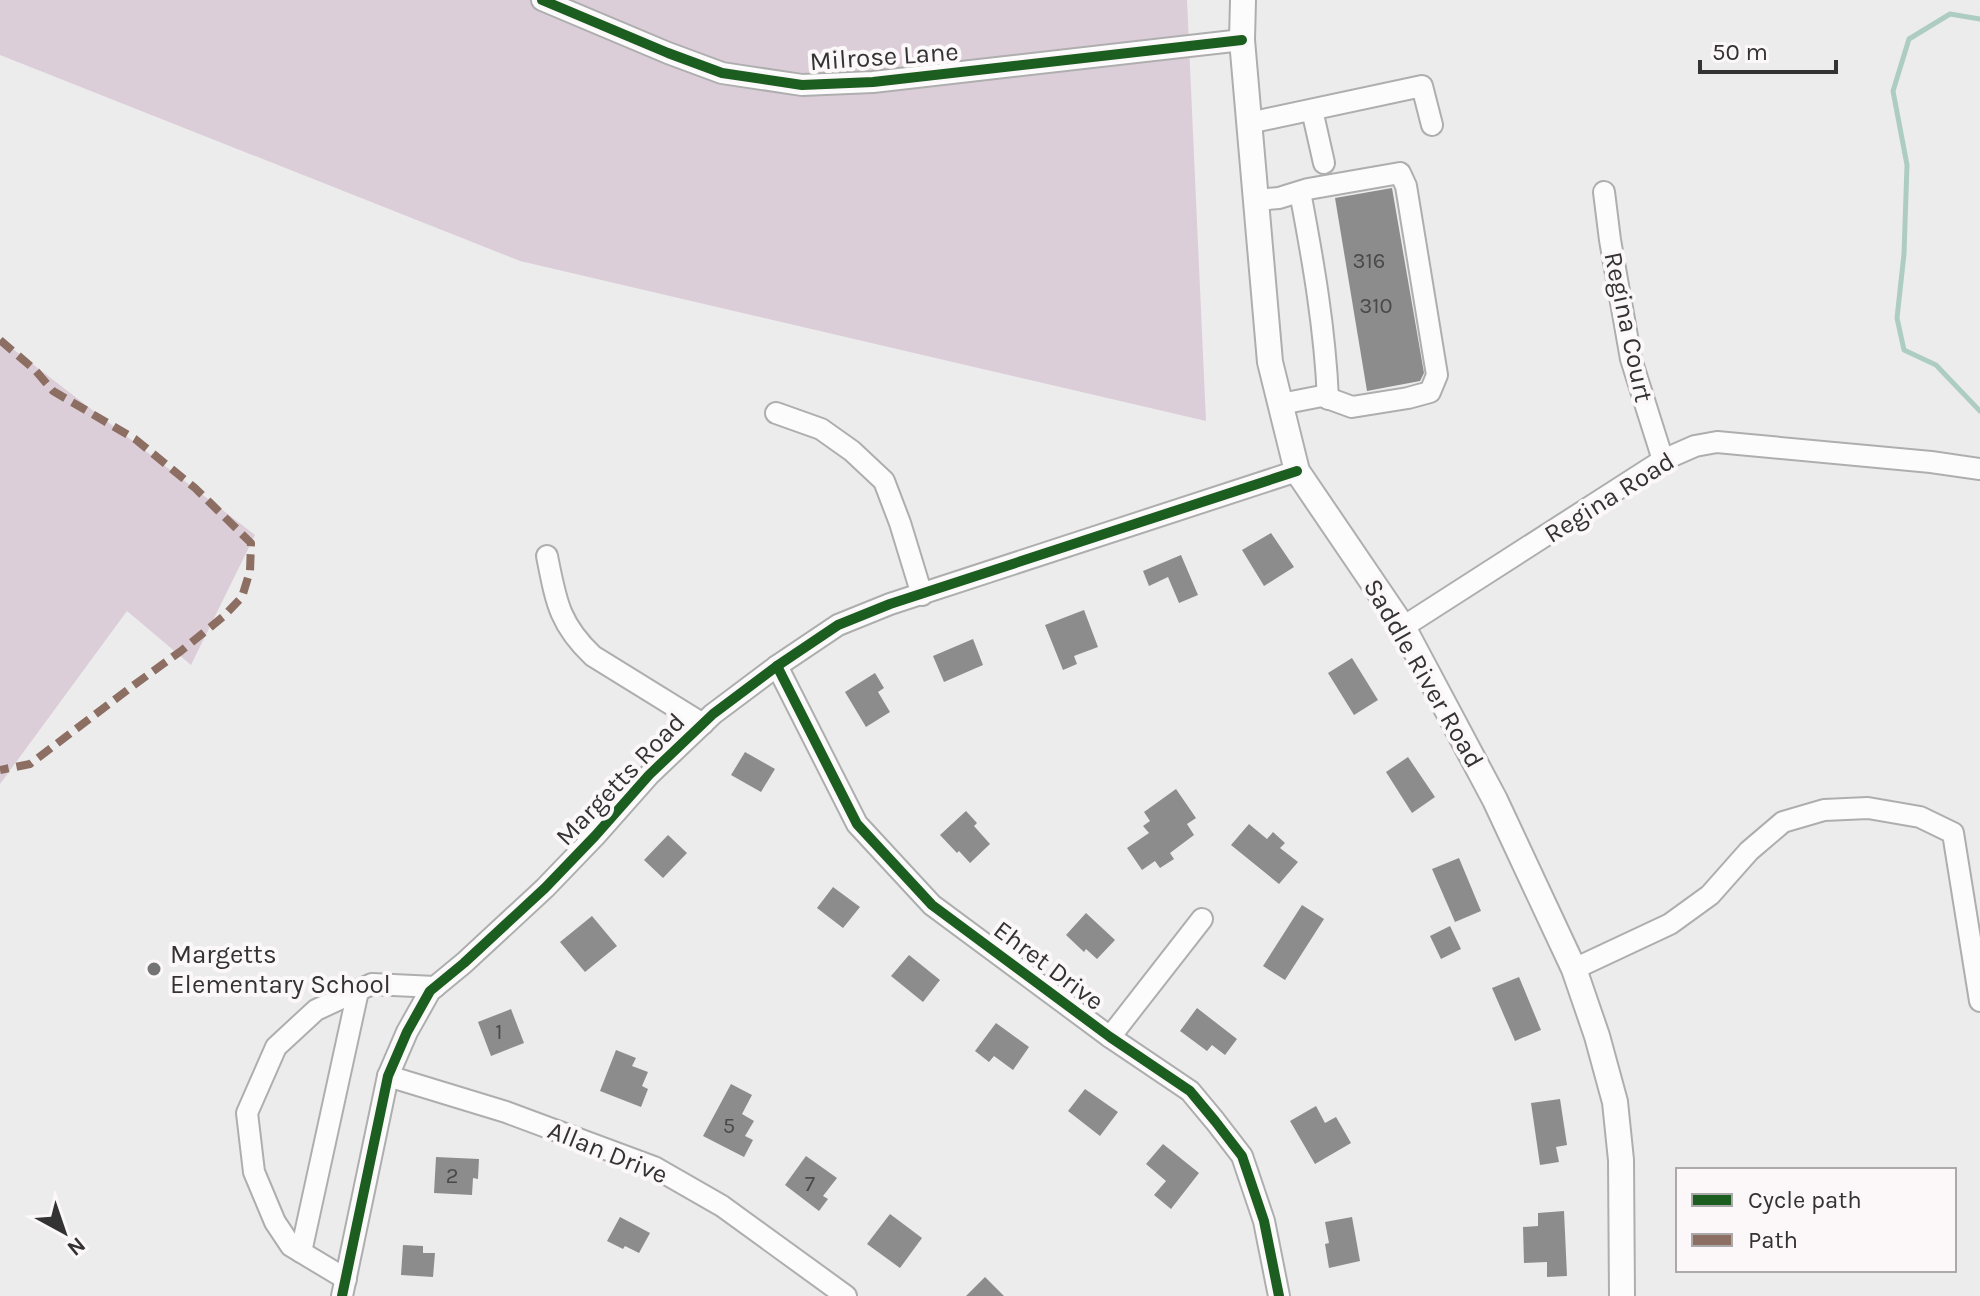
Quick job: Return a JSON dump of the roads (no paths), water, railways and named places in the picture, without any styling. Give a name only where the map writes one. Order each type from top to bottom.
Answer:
[{"type":"main road","name":"Saddle River Road","points":[[1243,0],[1242,40],[1270,362],[1297,471],[1403,627],[1495,800],[1574,969],[1615,1102],[1621,1160],[1622,1296]]},
{"type":"street","name":"Milrose Lane","points":[[542,0],[722,73],[802,85],[873,82],[1242,40]]},
{"type":"street","points":[[1249,123],[1422,86],[1432,125]]},
{"type":"street","points":[[1312,110],[1324,163]]},
{"type":"street","points":[[1256,200],[1400,173],[1406,186],[1437,375],[1430,392],[1408,398],[1352,407],[1322,396],[1281,404]]},
{"type":"street","points":[[1300,192],[1327,369],[1328,399]]},
{"type":"street","name":"Regina Court","points":[[1604,192],[1631,359],[1663,460]]},
{"type":"street","points":[[776,413],[821,429],[852,451],[884,481],[922,595]]},
{"type":"street","name":"Regina Road","points":[[1403,627],[1663,460],[1695,446],[1717,442],[1980,469]]},
{"type":"street","name":"Margetts Road","points":[[344,1287],[388,1076],[407,1032],[430,991],[545,888],[649,775],[703,724],[777,666],[838,625],[890,604],[1297,471]]},
{"type":"street","points":[[547,556],[555,595],[568,629],[579,643],[593,656],[703,724]]},
{"type":"street","name":"Ehret Drive","points":[[777,666],[857,824],[932,905],[1110,1037],[1190,1091],[1242,1156],[1264,1221],[1279,1296]]},
{"type":"street","points":[[1574,969],[1670,924],[1710,895],[1749,851],[1783,822],[1824,810],[1868,808],[1920,817],[1953,833],[1980,1001]]},
{"type":"street","points":[[1110,1037],[1202,919]]},
{"type":"street","points":[[344,1287],[291,1246],[275,1222],[254,1172],[247,1113],[276,1047],[316,1010],[372,984],[435,987]]},
{"type":"street","points":[[301,1252],[358,991]]},
{"type":"street","name":"Allan Drive","points":[[388,1076],[506,1112],[654,1167],[722,1206],[837,1293]]},
{"type":"waterway","points":[[1980,19],[1950,14],[1909,39],[1893,91],[1907,165],[1904,254],[1897,318],[1904,350],[1936,365],[1980,411]]},
{"type":"place","name":"Margetts Elementary School","points":[[154,969]]}]
